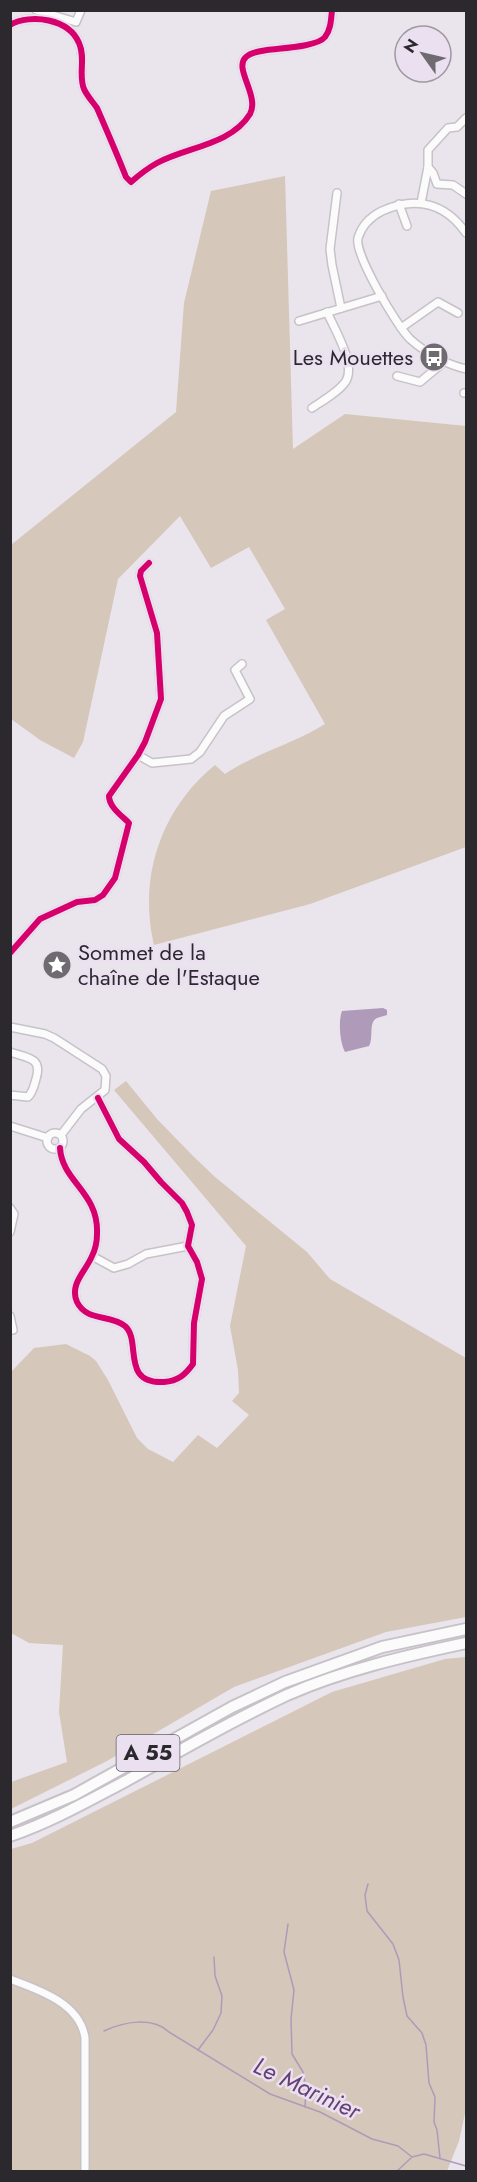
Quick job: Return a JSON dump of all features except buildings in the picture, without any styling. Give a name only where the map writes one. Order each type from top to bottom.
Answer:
[{"type":"highway","name":"A 55","points":[[10,1822],[74,1795],[232,1707],[285,1682],[382,1647],[466,1629]]},
{"type":"highway","name":"A 55","points":[[10,1836],[61,1815],[216,1731],[288,1695],[346,1673],[466,1643]]},
{"type":"street","points":[[36,10],[73,22],[78,20],[81,10]]},
{"type":"street","points":[[10,25],[40,19],[55,22],[70,31],[80,43],[83,64],[81,78],[84,90],[96,107],[126,177],[131,182],[157,163],[224,137],[238,126],[249,116],[252,108],[252,95],[241,68],[246,56],[256,52],[320,41],[329,30],[332,10]]},
{"type":"street","points":[[421,203],[428,167],[428,150],[448,128],[457,127],[466,118]]},
{"type":"street","points":[[428,167],[437,184],[453,185],[466,194]]},
{"type":"street","points":[[337,193],[330,249],[341,308]]},
{"type":"street","points":[[466,233],[450,214],[442,210],[421,203],[399,204],[370,218],[358,238],[359,253],[401,327],[412,340],[431,355],[466,369]]},
{"type":"street","points":[[399,204],[407,226]]},
{"type":"street","points":[[299,321],[382,296]]},
{"type":"street","points":[[401,327],[437,299],[458,313]]},
{"type":"street","points":[[312,408],[346,381],[347,375],[346,353],[327,312]]},
{"type":"street","points":[[397,376],[420,382],[444,362]]},
{"type":"street","points":[[12,952],[40,919],[77,902],[95,900],[110,887],[115,878],[129,824],[113,807],[108,796],[138,755],[161,699],[157,633],[140,576],[141,571],[149,563]]},
{"type":"street","points":[[138,755],[152,763],[195,757],[224,716],[250,699],[235,670],[242,664]]},
{"type":"street","points":[[10,1027],[54,1038],[102,1069],[106,1076],[105,1090],[98,1098],[81,1109],[61,1135]]},
{"type":"street","points":[[10,1052],[32,1059],[39,1070],[32,1093],[28,1097],[20,1098],[10,1095]]},
{"type":"street","points":[[60,1148],[51,1148],[47,1143],[48,1138],[55,1132],[61,1135],[64,1142],[60,1148],[60,1156],[68,1173],[92,1204],[97,1234],[92,1256],[77,1281],[75,1295],[78,1303],[89,1314],[126,1326],[132,1335],[134,1363],[144,1377],[152,1381],[171,1382],[180,1379],[188,1372],[195,1356],[194,1323],[202,1279],[197,1262],[188,1246],[192,1225],[182,1203],[119,1139],[98,1098]]},
{"type":"street","points":[[10,1126],[48,1138]]},
{"type":"street","points":[[10,1208],[14,1214],[10,1232]]},
{"type":"street","points":[[92,1256],[114,1268],[146,1254],[188,1246]]},
{"type":"street","points":[[10,1316],[13,1330],[10,1330]]},
{"type":"street","points":[[10,1979],[44,1993],[63,2004],[81,2023],[84,2038],[85,2172]]},
{"type":"shaded area","points":[[285,176],[293,449],[345,414],[466,426],[466,847],[310,904],[154,945],[149,894],[152,870],[158,846],[180,802],[215,765],[225,774],[325,724],[266,620],[285,609],[249,547],[211,568],[180,516],[118,579],[83,742],[74,758],[40,740],[11,719],[11,545],[176,412],[184,303],[211,191]]},
{"type":"shaded area","points":[[383,1008],[387,1010],[387,1015],[374,1020],[369,1046],[345,1052],[340,1032],[342,1011]]},
{"type":"shaded area","points":[[126,1081],[157,1119],[193,1156],[215,1177],[307,1252],[330,1279],[466,1358],[466,1617],[386,1632],[234,1687],[107,1761],[11,1809],[11,1782],[67,1762],[59,1712],[63,1645],[29,1643],[11,1633],[11,1372],[34,1348],[66,1344],[90,1356],[108,1380],[137,1438],[148,1449],[173,1462],[198,1435],[217,1448],[249,1415],[232,1401],[239,1393],[238,1370],[230,1326],[246,1246],[114,1090]]},
{"type":"shaded area","points":[[466,1657],[466,2109],[459,2141],[447,2171],[11,2172],[11,1849],[32,1843],[332,1692],[445,1659]]},
{"type":"waterway","points":[[368,1884],[365,1895],[367,1911],[393,1944],[399,1960],[407,2016],[422,2033],[426,2045],[429,2083],[435,2097],[434,2122],[440,2158]]},
{"type":"waterway","points":[[288,1924],[284,1952],[294,1990],[291,2019],[292,2054],[303,2072],[306,2089],[305,2107]]},
{"type":"waterway","points":[[198,2050],[213,2030],[221,2013],[222,1996],[215,1976],[214,1957]]},
{"type":"waterway","name":"Le Marinier","points":[[104,2031],[128,2023],[154,2024],[270,2094],[320,2112],[372,2139],[398,2146],[412,2157],[424,2154],[466,2166]]},
{"type":"waterway","points":[[396,2172],[411,2158]]},
{"type":"cycle path","points":[[10,25],[28,19],[49,20],[67,28],[74,35],[81,49],[82,84],[88,97],[97,108],[126,177],[131,182],[157,163],[220,139],[242,124],[250,114],[252,107],[243,68],[246,57],[259,51],[307,45],[321,40],[328,31],[332,10]]},
{"type":"cycle path","points":[[10,953],[40,919],[77,902],[95,900],[103,895],[115,878],[129,823],[113,808],[109,796],[145,742],[161,699],[157,633],[140,576],[141,571],[149,563]]},
{"type":"cycle path","points":[[60,1148],[62,1160],[87,1197],[96,1220],[96,1245],[77,1283],[75,1289],[77,1302],[87,1312],[125,1326],[130,1333],[134,1360],[142,1376],[150,1381],[164,1382],[177,1379],[193,1364],[194,1323],[202,1279],[197,1262],[188,1246],[192,1225],[182,1203],[119,1139],[98,1098]]},
{"type":"place","name":"Les Mouettes","points":[[434,357]]},
{"type":"place","name":"Sommet de la chaîne de l'Estaque","points":[[57,965]]}]
